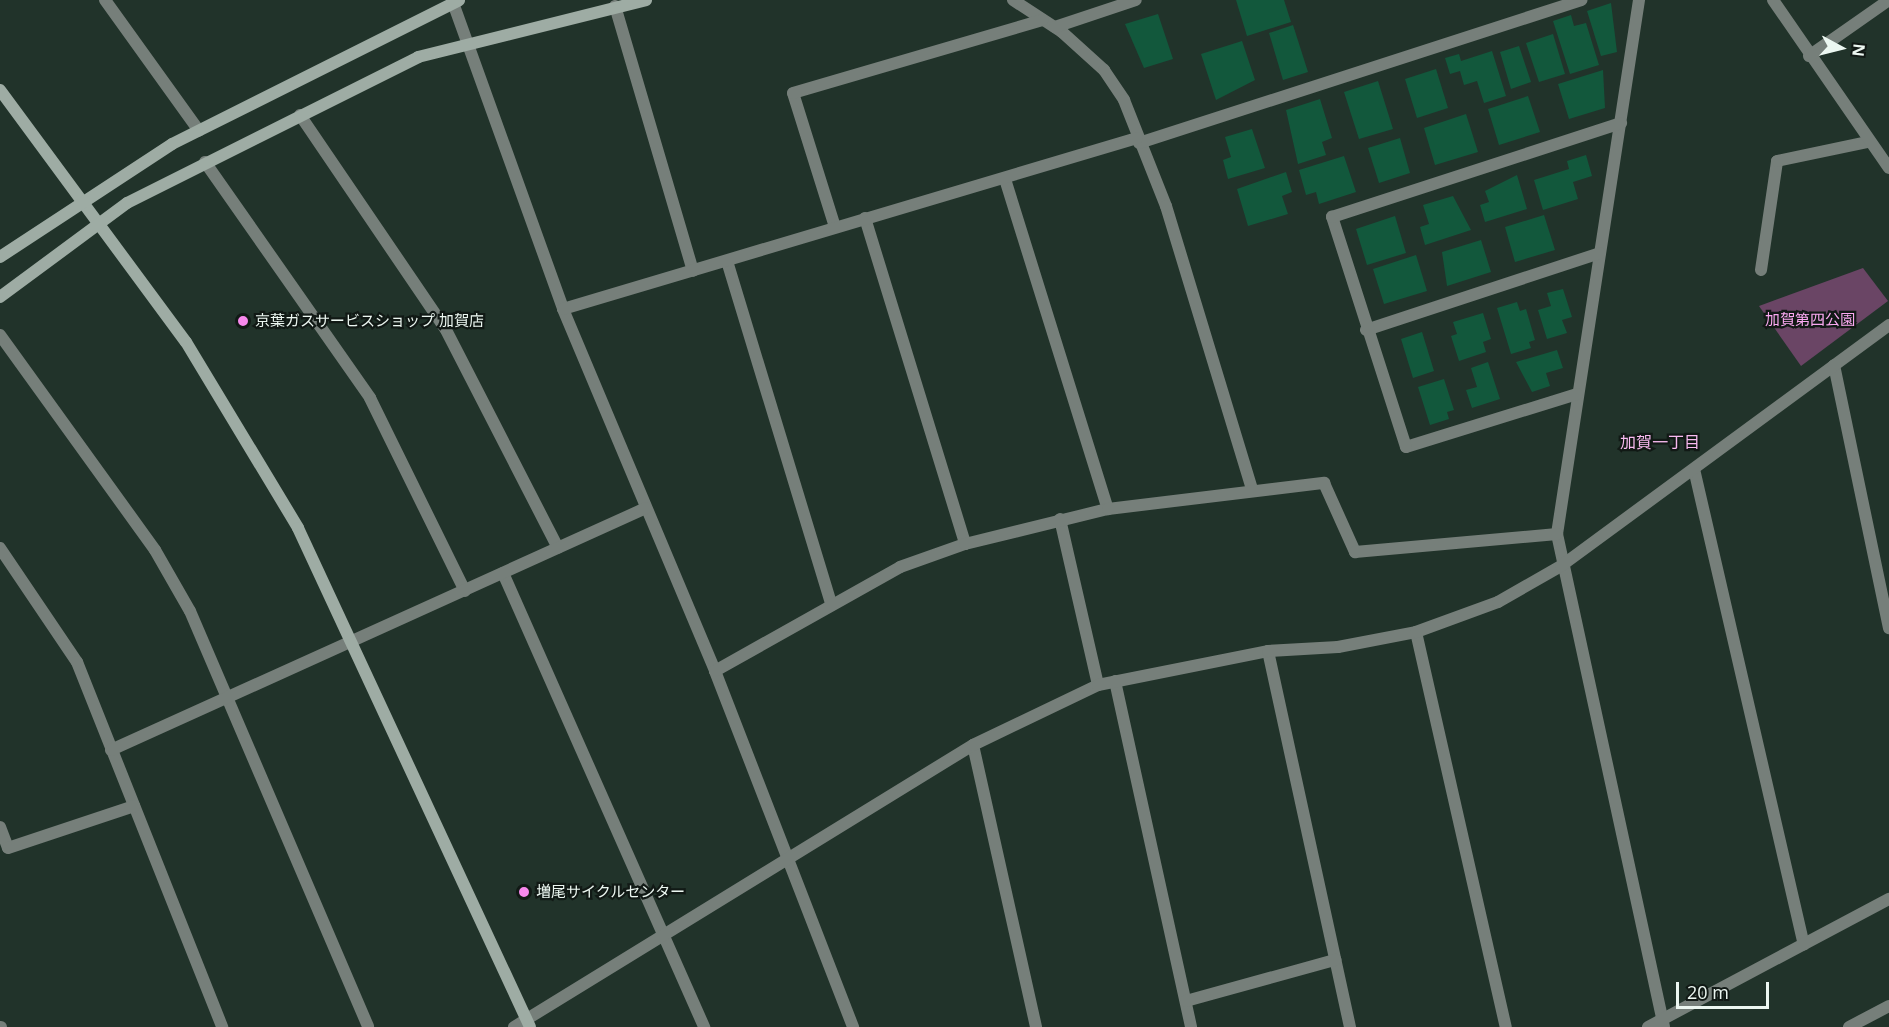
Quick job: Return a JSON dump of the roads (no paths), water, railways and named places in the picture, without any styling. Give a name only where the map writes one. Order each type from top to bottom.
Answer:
[{"type":"street","points":[[105,0],[199,131]]},
{"type":"street","points":[[0,297],[97,225],[206,162],[418,57],[469,42],[646,0]]},
{"type":"street","points":[[1013,0],[1055,27],[1104,70],[1124,100],[1166,206],[1252,489]]},
{"type":"street","points":[[1055,27],[1136,0]]},
{"type":"street","points":[[563,309],[865,218],[1138,140],[1581,0]]},
{"type":"street","points":[[1639,0],[1557,534],[1561,566],[1663,1023]]},
{"type":"street","points":[[1773,0],[1868,142],[1887,162]]},
{"type":"street","points":[[1809,56],[1889,0]]},
{"type":"street","points":[[0,257],[80,203],[199,131],[455,1],[563,309],[715,671],[790,858],[853,1027]]},
{"type":"street","points":[[615,6],[693,271]]},
{"type":"street","points":[[835,227],[793,93],[1043,20]]},
{"type":"street","points":[[0,90],[80,203],[186,342],[298,528],[353,641],[528,1024]]},
{"type":"street","points":[[300,115],[445,328],[558,548]]},
{"type":"street","points":[[1577,394],[1406,447],[1366,330],[1332,217],[1621,123]]},
{"type":"street","points":[[1761,270],[1777,161],[1868,142]]},
{"type":"street","points":[[206,162],[370,398],[465,591]]},
{"type":"street","points":[[1005,179],[1108,509]]},
{"type":"street","points":[[865,218],[964,544]]},
{"type":"street","points":[[1366,330],[1600,253]]},
{"type":"street","points":[[727,261],[831,603]]},
{"type":"street","points":[[514,1027],[528,1024],[973,745],[1098,685],[1268,651],[1338,647],[1416,632],[1498,602],[1561,566],[1889,325]]},
{"type":"street","points":[[0,334],[155,550],[190,611],[368,1027]]},
{"type":"street","points":[[1834,365],[1885,586],[1889,628]]},
{"type":"street","points":[[1694,469],[1804,944]]},
{"type":"street","points":[[715,671],[831,603],[900,567],[964,544],[1108,509],[1252,489],[1324,483],[1355,552],[1557,534]]},
{"type":"street","points":[[111,750],[229,700],[646,508]]},
{"type":"street","points":[[1060,519],[1098,685]]},
{"type":"street","points":[[0,548],[77,662],[222,1027]]},
{"type":"street","points":[[503,573],[667,935],[704,1027]]},
{"type":"street","points":[[1416,632],[1506,1027]]},
{"type":"street","points":[[1268,651],[1350,1027]]},
{"type":"street","points":[[1115,681],[1191,1027]]},
{"type":"street","points":[[973,745],[1036,1027]]},
{"type":"street","points":[[0,827],[8,848],[134,806]]},
{"type":"street","points":[[1648,1027],[1663,1023],[1889,899]]},
{"type":"street","points":[[1186,1001],[1335,960]]},
{"type":"street","points":[[1849,1027],[1889,1006]]},
{"type":"place","name":"京葉ガスサービスショップ 加賀店","points":[[243,321]]},
{"type":"place","name":"増尾サイクルセンター","points":[[524,892]]},
{"type":"district","name":"加賀一丁目","points":[[1660,442]]},
{"type":"park label","name":"加賀第四公園","points":[[1810,320]]}]
